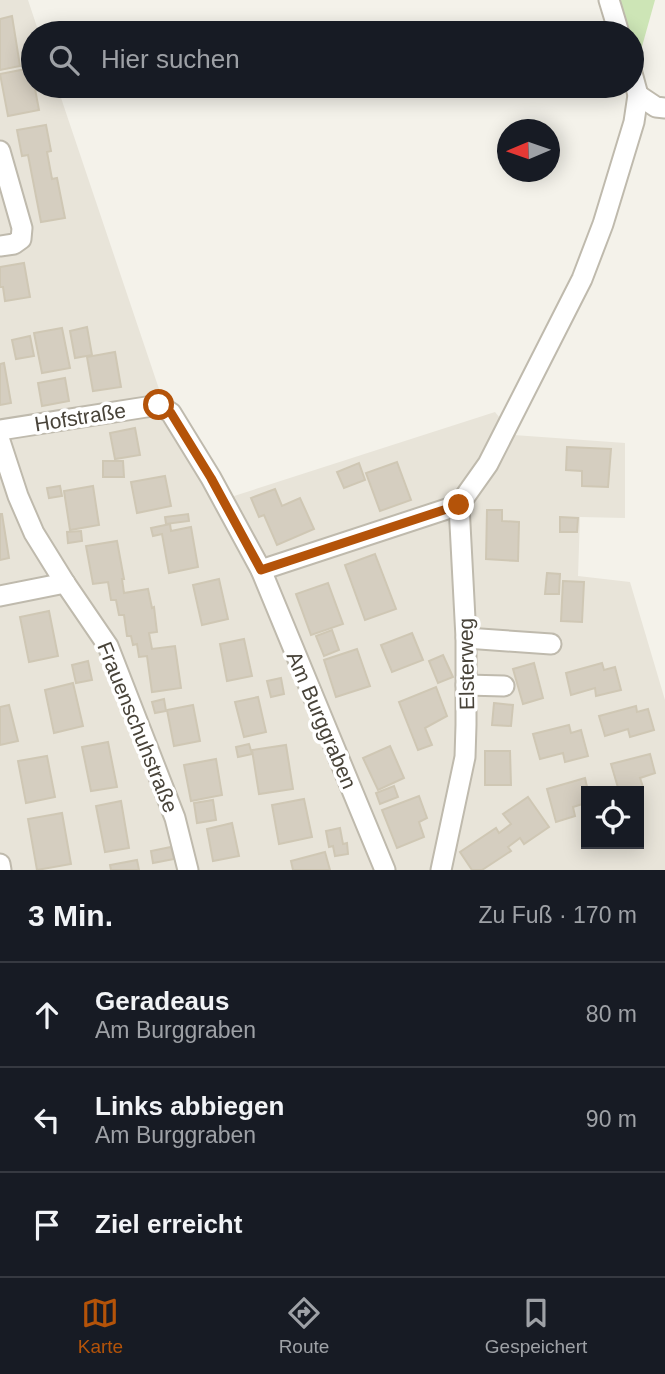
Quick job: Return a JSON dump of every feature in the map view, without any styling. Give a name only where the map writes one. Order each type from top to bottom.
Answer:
[{"type":"street","points":[[609,0],[616,21]]},
{"type":"street","points":[[261,570],[459,505],[488,464],[582,279],[603,223],[634,122],[638,98]]},
{"type":"street","points":[[643,98],[656,107],[665,108]]},
{"type":"street","points":[[0,151],[22,228],[22,239],[14,244],[0,246]]},
{"type":"street","name":"Hofstraße","points":[[0,429],[159,405]]},
{"type":"street","name":"Am Burggraben","points":[[159,405],[171,413],[211,478],[261,570],[384,870]]},
{"type":"street","name":"Frauenschuhstraße","points":[[0,441],[18,496],[34,533],[108,646],[175,818],[188,870]]},
{"type":"street","name":"Elsterweg","points":[[441,870],[465,757],[466,638],[459,505]]},
{"type":"street","points":[[0,596],[65,583]]},
{"type":"street","points":[[466,638],[551,644]]},
{"type":"street","points":[[466,685],[503,686]]},
{"type":"street","points":[[0,864],[1,870]]},
{"type":"shaded area","points":[[0,0],[28,0],[35,21],[21,21],[21,98],[61,98],[159,389],[231,497],[495,412],[514,435],[625,443],[625,518],[580,517],[578,576],[630,582],[665,700],[665,870],[0,870]]},
{"type":"green space","points":[[616,0],[655,0],[644,39],[644,21],[622,21]]},
{"type":"building","points":[[12,16],[20,66],[0,70],[0,19]]},
{"type":"building","points":[[21,70],[21,98],[37,98],[39,110],[8,116],[0,74]]},
{"type":"building","points":[[46,125],[52,179],[57,178],[65,218],[41,222],[28,155],[22,156],[17,130]]},
{"type":"building","points":[[24,263],[30,297],[5,301],[3,287],[0,287],[0,267]]},
{"type":"building","points":[[87,327],[92,355],[75,358],[70,331]]},
{"type":"building","points":[[62,328],[70,368],[42,373],[34,333]]},
{"type":"building","points":[[30,336],[34,356],[16,359],[12,340]]},
{"type":"building","points":[[115,352],[121,387],[93,391],[87,357]]},
{"type":"building","points":[[4,363],[11,403],[0,405],[0,364]]},
{"type":"building","points":[[65,378],[69,401],[42,406],[38,383]]},
{"type":"building","points":[[135,428],[140,455],[115,459],[110,433]]},
{"type":"building","points":[[567,447],[611,449],[608,487],[582,486],[582,471],[566,470]]},
{"type":"building","points":[[103,461],[123,461],[124,477],[103,477]]},
{"type":"building","points":[[397,462],[411,500],[380,511],[366,473]]},
{"type":"building","points":[[359,463],[365,480],[344,488],[337,472]]},
{"type":"building","points":[[165,476],[171,506],[137,513],[131,482]]},
{"type":"building","points":[[60,486],[62,496],[49,498],[47,488]]},
{"type":"building","points":[[93,486],[99,525],[70,530],[64,491]]},
{"type":"building","points":[[275,489],[282,506],[300,498],[314,529],[277,545],[264,515],[259,517],[251,498]]},
{"type":"building","points":[[487,510],[502,510],[502,521],[519,522],[518,561],[486,559]]},
{"type":"building","points":[[0,514],[9,558],[0,560]]},
{"type":"building","points":[[188,514],[189,521],[166,524],[165,517]]},
{"type":"building","points":[[560,517],[578,518],[577,532],[560,532]]},
{"type":"building","points":[[170,524],[171,531],[191,527],[198,567],[169,573],[162,534],[153,536],[151,528]]},
{"type":"building","points":[[81,531],[82,541],[68,543],[67,532]]},
{"type":"building","points":[[117,541],[124,593],[148,589],[152,608],[154,607],[157,632],[149,633],[152,649],[175,646],[181,688],[152,692],[147,656],[139,657],[137,644],[133,645],[131,636],[127,636],[124,615],[119,615],[116,600],[111,600],[108,582],[93,584],[86,546]]},
{"type":"building","points":[[375,554],[396,609],[365,620],[345,565]]},
{"type":"building","points":[[547,573],[560,574],[559,594],[545,594]]},
{"type":"building","points":[[219,579],[228,619],[202,625],[193,585]]},
{"type":"building","points":[[563,581],[584,582],[582,622],[561,621]]},
{"type":"building","points":[[328,583],[343,624],[311,635],[296,594]]},
{"type":"building","points":[[49,611],[58,656],[29,662],[20,617]]},
{"type":"building","points":[[332,630],[339,650],[324,656],[316,636]]},
{"type":"building","points":[[412,633],[423,660],[392,672],[381,645]]},
{"type":"building","points":[[244,639],[252,676],[227,681],[220,644]]},
{"type":"building","points":[[357,649],[370,686],[336,697],[324,660]]},
{"type":"building","points":[[443,655],[453,677],[438,683],[429,661]]},
{"type":"building","points":[[88,661],[92,680],[76,683],[72,665]]},
{"type":"building","points":[[534,663],[543,698],[523,704],[513,669]]},
{"type":"building","points":[[602,663],[604,670],[615,667],[621,690],[596,696],[595,688],[571,695],[566,673]]},
{"type":"building","points":[[281,678],[284,694],[271,697],[267,681]]},
{"type":"building","points":[[73,683],[83,726],[54,733],[45,690]]},
{"type":"building","points":[[436,687],[447,716],[425,728],[432,745],[418,750],[399,702]]},
{"type":"building","points":[[258,697],[266,732],[244,737],[235,702]]},
{"type":"building","points":[[164,699],[166,711],[155,713],[152,702]]},
{"type":"building","points":[[494,703],[513,705],[511,726],[492,725]]},
{"type":"building","points":[[9,705],[18,741],[0,745],[0,707]]},
{"type":"building","points":[[193,705],[200,741],[174,746],[167,710]]},
{"type":"building","points":[[636,706],[637,712],[648,709],[654,730],[630,737],[628,729],[605,736],[599,716]]},
{"type":"building","points":[[569,725],[571,733],[581,730],[588,756],[565,762],[563,753],[540,759],[533,734]]},
{"type":"building","points":[[108,742],[117,787],[91,791],[82,747]]},
{"type":"building","points":[[249,744],[252,754],[238,757],[236,747]]},
{"type":"building","points":[[286,745],[293,789],[259,794],[252,750]]},
{"type":"building","points":[[390,746],[404,778],[378,790],[363,758]]},
{"type":"building","points":[[485,751],[510,751],[511,785],[485,785]]},
{"type":"building","points":[[650,754],[655,773],[640,778],[643,786],[618,786],[611,764]]},
{"type":"building","points":[[47,756],[55,797],[26,803],[18,761]]},
{"type":"building","points":[[216,759],[222,795],[191,801],[184,765]]},
{"type":"building","points":[[585,778],[587,786],[581,786],[581,805],[573,807],[575,816],[556,822],[547,789]]},
{"type":"building","points":[[394,786],[398,797],[380,804],[376,793]]},
{"type":"building","points":[[419,796],[427,818],[419,822],[424,837],[397,848],[382,810]]},
{"type":"building","points":[[528,797],[549,827],[524,844],[520,838],[508,847],[511,851],[482,870],[472,870],[460,852],[496,828],[499,833],[511,824],[503,814]]},
{"type":"building","points":[[304,799],[312,837],[279,844],[272,805]]},
{"type":"building","points":[[213,800],[216,820],[197,823],[194,803]]},
{"type":"building","points":[[121,801],[129,848],[105,852],[96,806]]},
{"type":"building","points":[[62,813],[71,864],[37,870],[28,819]]},
{"type":"building","points":[[232,823],[239,856],[213,861],[207,829]]},
{"type":"building","points":[[340,828],[343,844],[347,843],[348,854],[335,856],[333,846],[329,847],[326,831]]},
{"type":"building","points":[[171,847],[174,859],[153,863],[151,851]]},
{"type":"building","points":[[325,852],[330,870],[293,870],[291,861]]},
{"type":"building","points":[[137,860],[139,870],[111,870],[110,865]]},
{"type":"route","points":[[159,405],[171,413],[211,478],[261,570],[459,505]]}]
